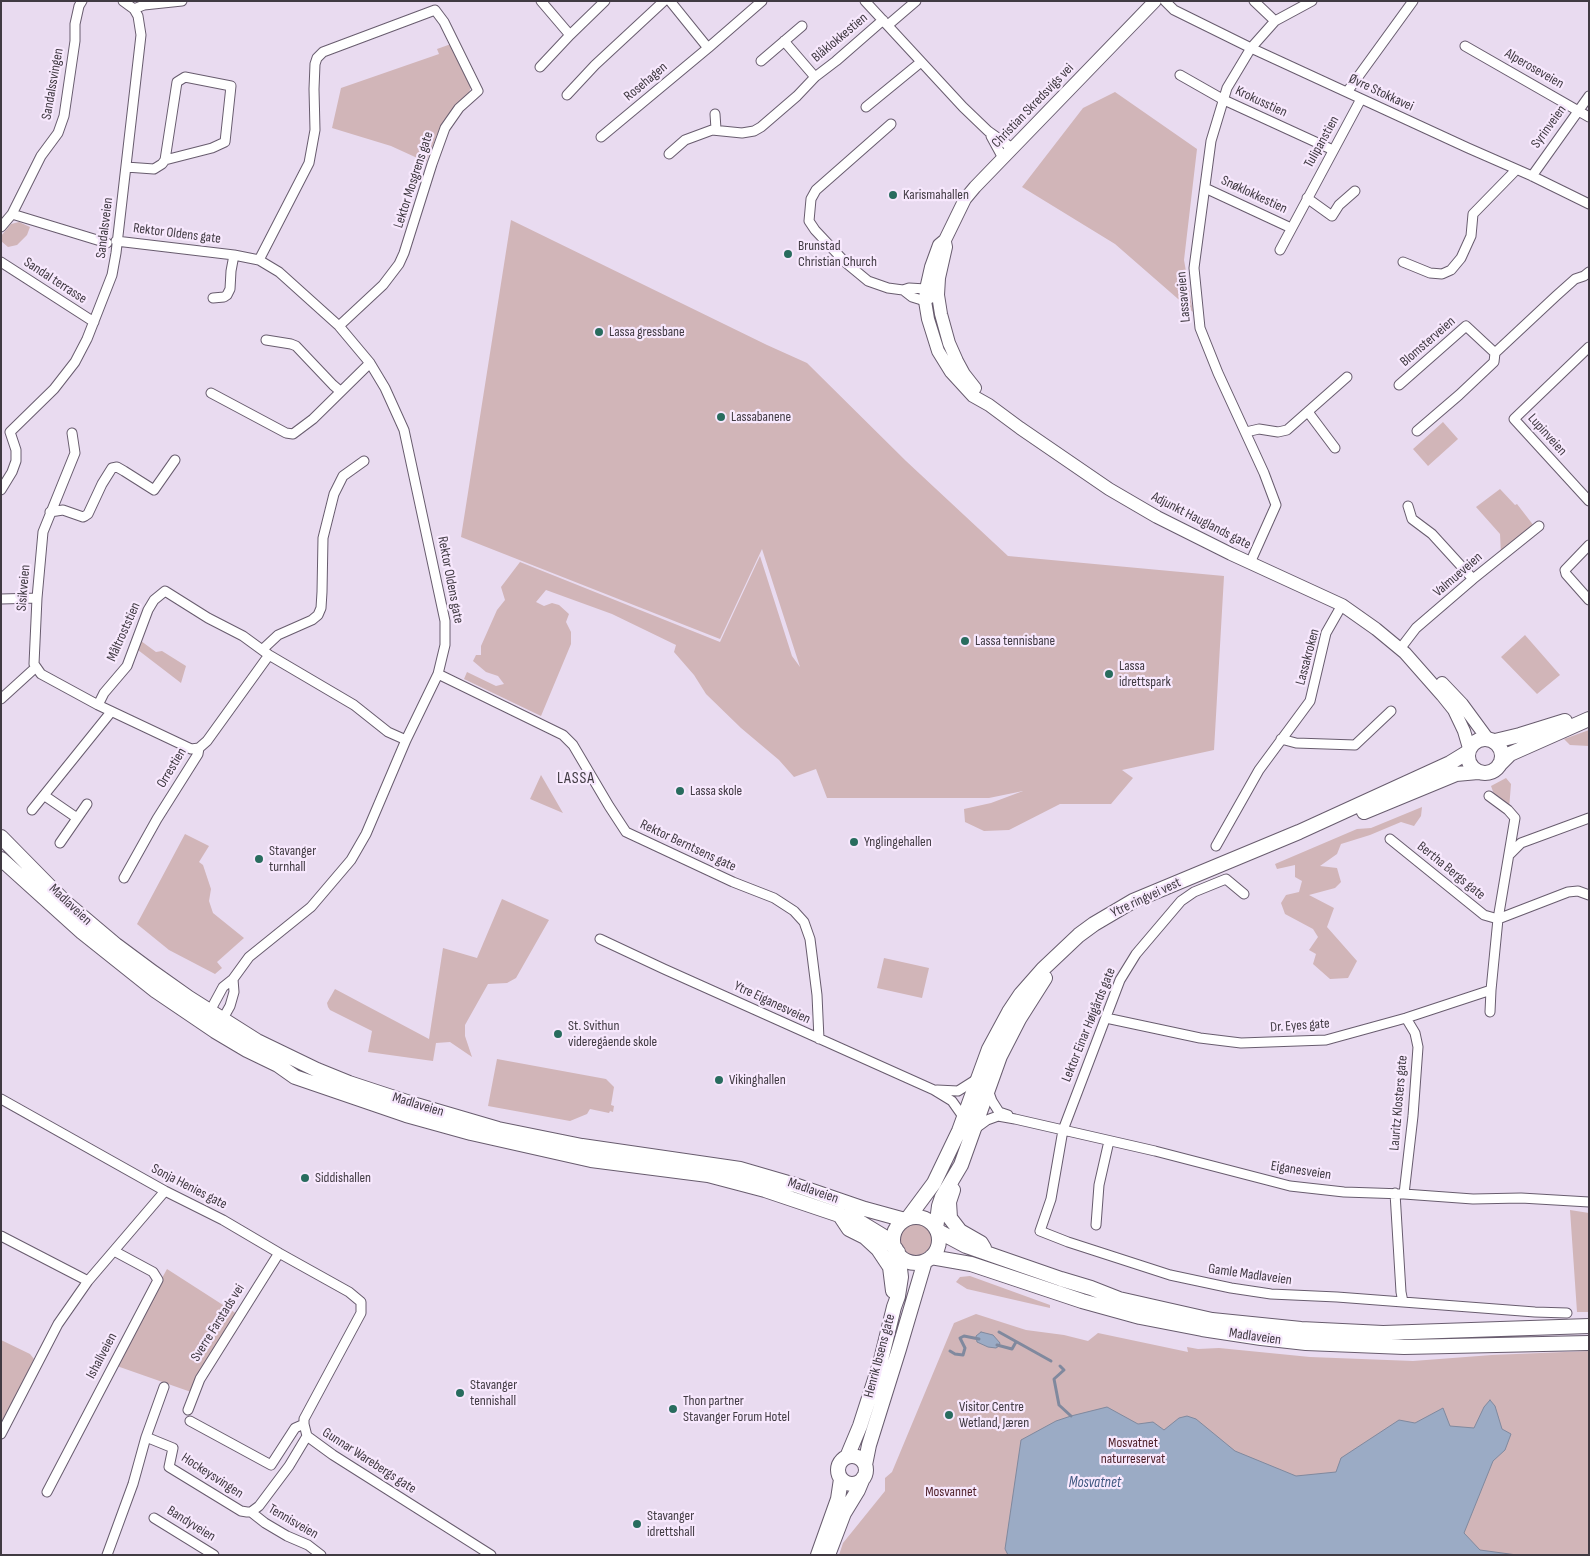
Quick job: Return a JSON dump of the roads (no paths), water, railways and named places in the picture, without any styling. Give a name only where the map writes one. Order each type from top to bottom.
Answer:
[{"type":"main road","name":"Christian Skredsvigs vei","points":[[926,295],[931,268],[939,245],[945,240],[965,199],[1155,1]]},
{"type":"main road","name":"Christian Skredsvigs vei","points":[[938,295],[939,278],[946,247],[945,240]]},
{"type":"main road","name":"Adjunkt Hauglands gate","points":[[926,295],[928,320],[938,351],[958,380],[973,396],[989,405],[1109,489],[1157,517],[1250,563],[1342,605],[1446,687],[1491,740]]},
{"type":"main road","name":"Adjunkt Hauglands gate","points":[[938,295],[944,326],[957,361],[964,374],[989,405]]},
{"type":"main road","name":"Adjunkt Hauglands gate","points":[[1402,651],[1454,710],[1464,731],[1468,750]]},
{"type":"main road","points":[[1589,712],[1537,730],[1491,740],[1476,741],[1468,750],[1468,760],[1471,766],[1478,772],[1490,772],[1499,766],[1510,754],[1589,719]]},
{"type":"main road","points":[[1491,740],[1502,752],[1499,766]]},
{"type":"main road","name":"Ytre ringvei vest","points":[[906,1219],[934,1183],[964,1118],[977,1079],[998,1031],[1021,994],[1061,952],[1094,924],[1133,901],[1300,832],[1450,763],[1468,750]]},
{"type":"main road","name":"Ytre ringvei vest","points":[[937,1230],[939,1206],[942,1197],[961,1165],[976,1128],[1000,1056],[1033,996],[1047,976],[1067,954],[1104,923],[1139,905],[1456,774],[1478,772]]},
{"type":"main road","name":"Madlaveien","points":[[1,838],[65,902],[88,922],[151,971],[210,1011],[219,1025],[247,1050],[278,1065],[295,1077],[406,1115],[470,1133],[582,1158],[708,1175],[796,1199],[868,1226],[883,1236],[897,1251]]},
{"type":"main road","name":"Madlaveien","points":[[1,859],[51,906],[127,969],[182,1009],[349,1083],[467,1120],[554,1141],[740,1170],[795,1185],[865,1209],[906,1219]]},
{"type":"main road","points":[[961,1165],[949,1202],[950,1218],[960,1231],[981,1243],[988,1254]]},
{"type":"main road","points":[[839,1214],[849,1229],[872,1242],[885,1258],[890,1268],[894,1307]]},
{"type":"main road","points":[[920,1217],[928,1220],[937,1230],[939,1245],[928,1259],[917,1262],[910,1261],[897,1251],[894,1234],[906,1219],[920,1217]]},
{"type":"main road","name":"Madlaveien","points":[[937,1230],[966,1246],[1119,1299],[1182,1315],[1212,1320],[1301,1329],[1383,1333],[1589,1326]]},
{"type":"main road","name":"Henrik Ibsens gate","points":[[847,1457],[860,1426],[880,1364],[900,1287],[900,1266],[897,1251]]},
{"type":"main road","name":"Madlaveien","points":[[928,1259],[971,1264],[1082,1301],[1140,1317],[1202,1330],[1260,1338],[1306,1343],[1404,1347],[1589,1343]]},
{"type":"main road","name":"Henrik Ibsens gate","points":[[828,1555],[844,1513],[858,1490],[874,1429],[928,1259]]},
{"type":"main road","points":[[818,1555],[838,1499],[841,1479],[838,1471],[840,1462],[851,1456],[860,1458],[864,1471],[861,1481],[853,1484],[844,1482],[841,1479]]},
{"type":"street","name":"Sandalssvingen","points":[[7,215],[24,193],[42,156],[58,133],[64,116],[75,24],[82,1]]},
{"type":"street","points":[[128,4],[182,1]]},
{"type":"street","points":[[540,1],[570,34]]},
{"type":"street","points":[[540,67],[570,34],[605,1]]},
{"type":"street","points":[[567,95],[595,65],[664,1]]},
{"type":"street","points":[[670,1],[708,48]]},
{"type":"street","name":"Rosehagen","points":[[601,137],[762,1]]},
{"type":"street","points":[[864,1],[988,131],[1005,156]]},
{"type":"street","name":"Blåklokkestien","points":[[669,154],[685,140],[701,133],[716,130],[742,133],[754,131],[761,127],[797,96],[815,77],[916,1]]},
{"type":"street","name":"Øvre Stokkavei","points":[[1165,1],[1174,10],[1251,48],[1532,176],[1589,204]]},
{"type":"street","points":[[1254,1],[1275,21]]},
{"type":"street","name":"Lassaveien","points":[[1250,563],[1276,505],[1200,328],[1194,268],[1212,141],[1227,88],[1251,48],[1275,21],[1312,1]]},
{"type":"street","points":[[1347,92],[1413,1]]},
{"type":"street","name":"Sandalsveien","points":[[6,431],[54,389],[75,362],[94,322],[112,276],[112,242],[126,167],[141,35],[138,16],[128,4]]},
{"type":"street","name":"Lektor Mosgrens gate","points":[[259,260],[309,163],[315,130],[314,89],[317,58],[323,52],[435,10],[444,22],[478,91],[459,108],[445,128],[399,264],[383,285],[339,326]]},
{"type":"street","points":[[761,61],[802,26]]},
{"type":"street","name":"Blåklokkestien","points":[[784,41],[815,77]]},
{"type":"street","name":"Alperoseveien","points":[[1465,46],[1589,117]]},
{"type":"street","points":[[866,107],[921,62]]},
{"type":"street","name":"Krokusstien","points":[[1180,75],[1224,100],[1333,150]]},
{"type":"street","points":[[126,167],[154,169],[166,160],[212,148],[226,141],[231,86],[185,78],[177,82],[166,160]]},
{"type":"street","name":"Syrinveien","points":[[1532,176],[1589,96]]},
{"type":"street","name":"Tulipanstien","points":[[1280,250],[1361,99]]},
{"type":"street","points":[[715,114],[716,130]]},
{"type":"street","points":[[891,124],[816,190],[811,199],[809,221],[815,230],[856,272],[868,281],[888,288],[903,290],[909,288],[926,295],[938,295]]},
{"type":"street","points":[[1403,262],[1430,273],[1442,274],[1451,270],[1461,258],[1471,236],[1473,214],[1516,170]]},
{"type":"street","name":"Snøklokkestien","points":[[1205,188],[1291,228]]},
{"type":"street","points":[[1307,198],[1332,216],[1339,205],[1355,191]]},
{"type":"street","points":[[1,227],[7,215],[112,242]]},
{"type":"street","name":"Rektor Oldens gate","points":[[112,242],[234,255],[259,260],[279,272],[339,326],[370,363],[385,388],[404,430],[412,460],[445,621],[445,645],[438,674],[406,740],[366,834],[351,860],[311,907],[249,957],[233,979],[223,987],[210,1011]]},
{"type":"street","name":"Rektor Oldens gate","points":[[213,298],[228,295],[234,255]]},
{"type":"street","name":"Sandal terrasse","points":[[1,262],[94,322]]},
{"type":"street","points":[[1417,431],[1494,362],[1495,354],[1575,279],[1589,272]]},
{"type":"street","name":"Blomsterveien","points":[[1399,385],[1466,326],[1495,354]]},
{"type":"street","points":[[266,340],[296,346],[340,391]]},
{"type":"street","name":"Lupinveien","points":[[1587,496],[1514,419],[1589,347]]},
{"type":"street","points":[[211,393],[286,433],[293,434],[312,419],[370,363]]},
{"type":"street","points":[[1246,432],[1259,429],[1278,432],[1287,430],[1346,377]]},
{"type":"street","points":[[1308,412],[1335,448]]},
{"type":"street","points":[[1,490],[12,472],[16,461],[16,450],[6,431]]},
{"type":"street","name":"Sisikveien","points":[[36,668],[33,660],[43,532],[75,453],[72,432]]},
{"type":"street","points":[[50,512],[63,510],[83,517],[88,514],[112,468],[117,467],[154,490],[175,460]]},
{"type":"street","name":"Orrestien","points":[[124,878],[157,819],[198,754],[199,748],[207,741],[278,635],[312,620],[318,615],[321,608],[323,538],[334,494],[343,476],[364,462]]},
{"type":"street","points":[[1408,506],[1412,519],[1432,534],[1473,580]]},
{"type":"street","name":"Valmueveien","points":[[1402,651],[1416,628],[1539,526]]},
{"type":"street","points":[[1589,545],[1565,570],[1566,574],[1589,600]]},
{"type":"street","name":"Måltroststien","points":[[98,705],[104,693],[127,666],[148,610],[154,600],[165,591],[208,618],[243,636],[266,652]]},
{"type":"street","points":[[1,599],[37,598]]},
{"type":"street","name":"Lassakroken","points":[[1216,846],[1259,770],[1310,701],[1326,633],[1342,605]]},
{"type":"street","points":[[266,652],[354,706],[388,732],[406,740]]},
{"type":"street","points":[[1,699],[36,668],[41,674],[56,684],[111,712],[191,749],[199,748]]},
{"type":"street","name":"Rektor Berntsens gate","points":[[438,674],[563,735],[573,746],[626,832],[732,882],[774,898],[794,911],[804,922],[810,939],[818,995],[819,1039]]},
{"type":"street","points":[[1281,739],[1296,742],[1355,744],[1390,711]]},
{"type":"street","points":[[32,810],[111,712]]},
{"type":"street","points":[[45,796],[77,818]]},
{"type":"street","name":"Bertha Bergs gate","points":[[1489,796],[1508,810],[1515,818],[1498,919],[1490,1012]]},
{"type":"street","points":[[60,843],[86,804]]},
{"type":"street","points":[[1509,855],[1521,843],[1589,818]]},
{"type":"street","name":"Bertha Bergs gate","points":[[1390,840],[1484,915],[1498,919]]},
{"type":"street","name":"Lektor Einar Høigårds gate","points":[[1063,1130],[1120,980],[1136,954],[1181,901],[1194,892],[1226,879],[1244,894]]},
{"type":"street","points":[[1498,919],[1568,892],[1578,891],[1589,895]]},
{"type":"street","name":"Ytre Eiganesveien","points":[[600,939],[934,1090],[952,1101],[964,1118]]},
{"type":"street","points":[[219,1025],[230,1006],[234,992],[233,979]]},
{"type":"street","name":"Dr. Eyes gate","points":[[1106,1018],[1200,1038],[1241,1043],[1326,1040],[1406,1018],[1491,990]]},
{"type":"street","name":"Lauritz Klosters gate","points":[[1403,1302],[1400,1292],[1400,1194],[1412,1125],[1418,1047],[1415,1033],[1406,1018]]},
{"type":"street","name":"Ytre Eiganesveien","points":[[934,1090],[958,1091],[977,1079]]},
{"type":"street","name":"Eiganesveien","points":[[988,1090],[999,1112],[1015,1119]]},
{"type":"street","name":"Sonja Henies gate","points":[[1,1100],[165,1191],[223,1220],[349,1292],[361,1302],[361,1313],[304,1418],[304,1424]]},
{"type":"street","name":"Eiganesveien","points":[[976,1128],[987,1120],[998,1116],[1015,1119],[1155,1151],[1290,1186],[1344,1192],[1473,1199],[1521,1198],[1589,1202]]},
{"type":"street","name":"Gamle Madlaveien","points":[[1063,1130],[1051,1199],[1040,1231],[1068,1242],[1170,1275],[1224,1287],[1271,1294],[1567,1313]]},
{"type":"street","points":[[1096,1225],[1099,1185],[1109,1141]]},
{"type":"street","points":[[1,1434],[58,1324],[88,1281],[165,1191]]},
{"type":"street","points":[[1,1236],[88,1281]]},
{"type":"street","name":"Ishallveien","points":[[47,1492],[158,1280],[153,1272],[114,1251]]},
{"type":"street","name":"Sverre Farstads vei","points":[[188,1410],[204,1372],[279,1253]]},
{"type":"street","points":[[107,1555],[133,1484],[146,1437],[164,1387]]},
{"type":"street","points":[[190,1421],[270,1465],[296,1428],[304,1424]]},
{"type":"street","name":"Gunnar Warebergs gate","points":[[304,1424],[307,1436],[333,1455],[491,1555]]},
{"type":"street","name":"Hockeysvingen","points":[[146,1437],[173,1448],[169,1467],[241,1511],[251,1512],[259,1506],[289,1466],[307,1436]]},
{"type":"street","name":"Tennisveien","points":[[251,1512],[265,1523],[287,1536],[308,1545],[321,1555]]},
{"type":"street","name":"Bandyveien","points":[[154,1518],[214,1555]]},
{"type":"water","points":[[981,1332],[993,1335],[1000,1343],[999,1346],[996,1348],[988,1347],[977,1342],[976,1336]]},
{"type":"water","name":"Mosvatnet","points":[[1490,1400],[1495,1406],[1502,1429],[1511,1434],[1505,1450],[1493,1461],[1464,1533],[1480,1550],[1517,1555],[1008,1555],[1005,1549],[1021,1440],[1056,1421],[1071,1416],[1107,1407],[1138,1424],[1153,1422],[1164,1430],[1179,1418],[1187,1416],[1196,1419],[1235,1451],[1296,1476],[1336,1472],[1341,1458],[1399,1420],[1415,1423],[1443,1408],[1450,1426],[1474,1428],[1484,1407]]},
{"type":"waterway","points":[[999,1332],[1051,1361]]},
{"type":"waterway","points":[[950,1351],[963,1355],[965,1348],[960,1338],[964,1336],[979,1339]]},
{"type":"waterway","points":[[997,1345],[1012,1349],[1016,1342]]},
{"type":"waterway","points":[[1060,1366],[1064,1370],[1054,1379],[1059,1405],[1071,1416]]},
{"type":"place","name":"Karismahallen","points":[[893,195]]},
{"type":"place","name":"Brunstad Christian Church","points":[[788,254]]},
{"type":"place","name":"Lassa gressbane","points":[[599,332]]},
{"type":"place","name":"Lassabanene","points":[[721,417]]},
{"type":"place","name":"Lassa tennisbane","points":[[965,641]]},
{"type":"place","name":"Lassa idrettspark","points":[[1109,674]]},
{"type":"place","name":"Lassa skole","points":[[680,791]]},
{"type":"place","name":"Ynglingehallen","points":[[854,842]]},
{"type":"place","name":"Stavanger turnhall","points":[[259,859]]},
{"type":"place","name":"St. Svithun videregående skole","points":[[558,1034]]},
{"type":"place","name":"Vikinghallen","points":[[719,1080]]},
{"type":"place","name":"Siddishallen","points":[[305,1178]]},
{"type":"place","name":"Stavanger tennishall","points":[[460,1393]]},
{"type":"place","name":"Thon partner Stavanger Forum Hotel","points":[[673,1409]]},
{"type":"place","name":"Visitor Centre Wetland, Jæren","points":[[949,1415]]},
{"type":"place","name":"Stavanger idrettshall","points":[[637,1524]]},
{"type":"district","name":"LASSA","points":[[576,779]]},
{"type":"park label","name":"Mosvatnet naturreservat","points":[[1133,1452]]},
{"type":"park label","name":"Mosvannet","points":[[951,1492]]}]
